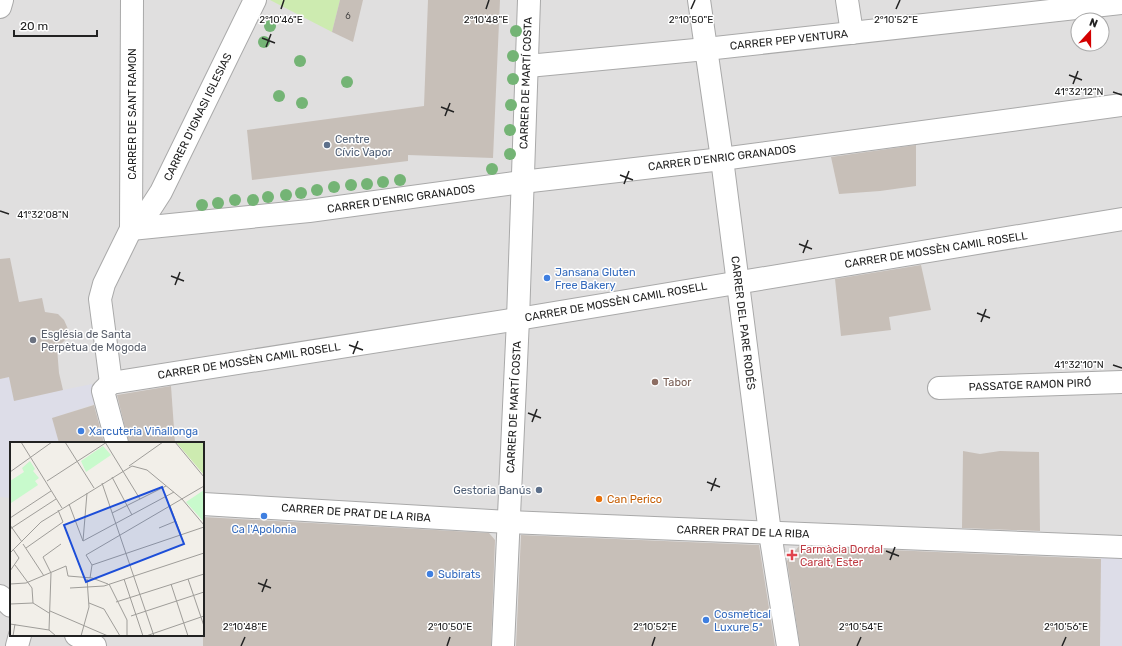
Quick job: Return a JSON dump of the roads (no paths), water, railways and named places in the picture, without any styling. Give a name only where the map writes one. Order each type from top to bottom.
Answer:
[{"type":"street","points":[[0,7],[2,0]]},
{"type":"street","name":"CARRER DE SANT RAMON","points":[[131,229],[132,0]]},
{"type":"street","name":"CARRER D'IGNASI IGLESIAS","points":[[131,229],[150,209],[161,192],[255,0]]},
{"type":"street","name":"CARRER DE MARTÍ COSTA","points":[[503,646],[518,319],[522,182],[528,66],[529,0]]},
{"type":"street","name":"CARRER DEL PARE RODÉS","points":[[699,0],[722,159],[770,533],[788,646]]},
{"type":"street","points":[[847,0],[852,33]]},
{"type":"street","name":"CARRER PEP VENTURA","points":[[528,66],[706,49],[1122,3]]},
{"type":"street","name":"CARRER D'ENRIC GRANADOS","points":[[131,229],[309,211],[522,182],[722,159],[1122,105]]},
{"type":"street","name":"CARRER DE MOSSÈN CAMIL ROSELL","points":[[111,383],[518,319],[738,281],[975,244],[1122,219]]},
{"type":"street","points":[[117,442],[104,391],[111,383],[100,299],[104,284],[131,229]]},
{"type":"street","name":"PASSATGE RAMON PIRÓ","points":[[939,388],[1122,382]]},
{"type":"street","name":"CARRER DE PRAT DE LA RIBA","points":[[204,504],[508,522]]},
{"type":"street","name":"CARRER PRAT DE LA RIBA","points":[[508,522],[1122,547]]},
{"type":"street","points":[[0,596],[10,605]]},
{"type":"street","points":[[17,646],[20,636]]},
{"type":"street","points":[[78,636],[95,646]]},
{"type":"place","name":"Centre Cívic Vapor","points":[[327,145]]},
{"type":"place","name":"Jansana Gluten Free Bakery","points":[[547,278]]},
{"type":"place","name":"Església de Santa Perpètua de Mogoda","points":[[33,340]]},
{"type":"place","name":"Tabor","points":[[655,382]]},
{"type":"place","name":"Xarcuteria Viñallonga","points":[[81,431]]},
{"type":"place","name":"Gestoria Banús","points":[[539,490]]},
{"type":"place","name":"Can Perico","points":[[599,499]]},
{"type":"place","name":"Ca l'Apolonia","points":[[264,516]]},
{"type":"place","name":"Farmàcia Dordal Caralt, Ester","points":[[792,555]]},
{"type":"place","name":"Subirats","points":[[430,574]]},
{"type":"place","name":"Cosmetical Luxure 5ª","points":[[706,620]]}]
